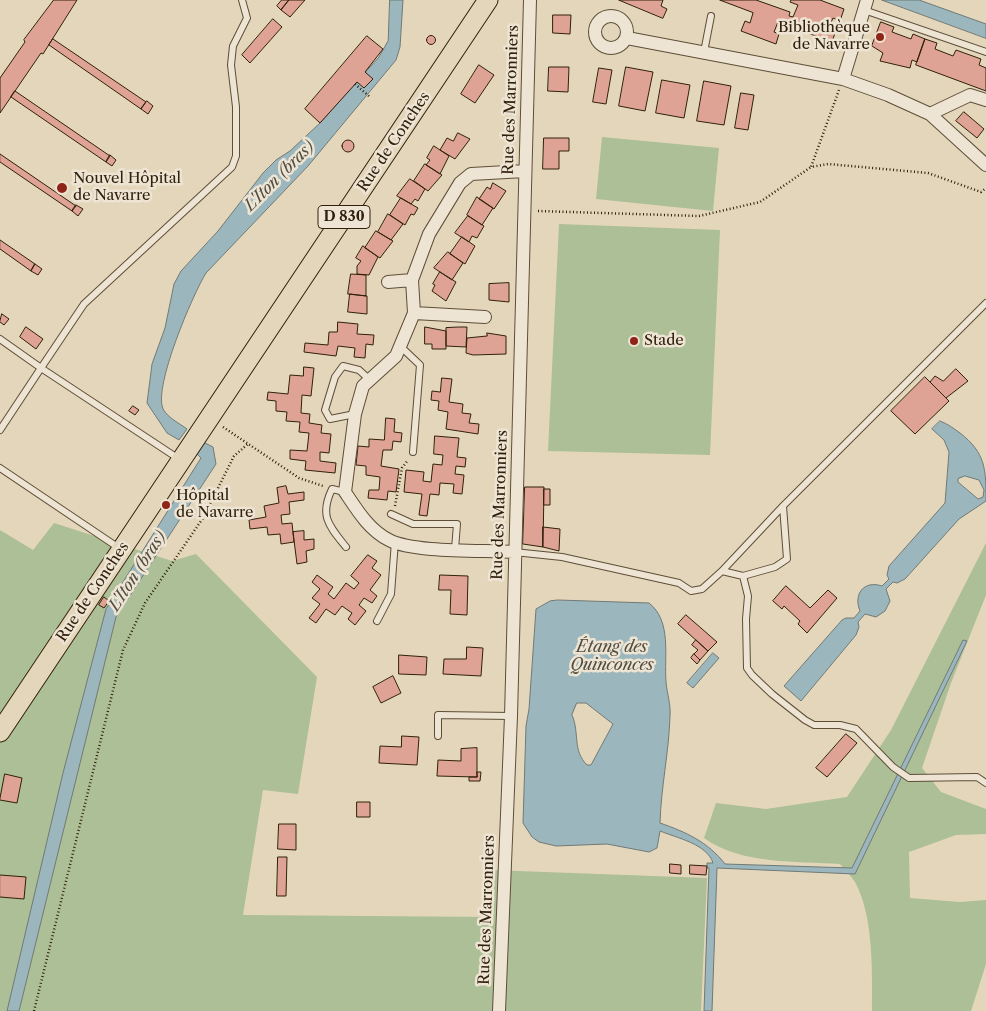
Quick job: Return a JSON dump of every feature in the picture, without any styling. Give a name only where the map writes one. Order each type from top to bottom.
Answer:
[{"type":"main road","name":"Rue de Conches","points":[[0,732],[488,0]]},
{"type":"street","name":"Rue des Marronniers","points":[[499,1011],[511,716],[530,0]]},
{"type":"street","points":[[843,79],[865,5]]},
{"type":"street","points":[[627,38],[843,79],[888,95],[930,114],[986,165]]},
{"type":"street","points":[[930,114],[970,95],[986,100]]},
{"type":"street","points":[[514,552],[421,548],[388,540],[364,520],[345,492],[355,414],[363,386],[396,356],[414,313],[412,280],[429,234],[460,182],[471,174],[525,171]]},
{"type":"street","points":[[388,282],[412,280]]},
{"type":"street","points":[[414,313],[485,317]]},
{"type":"lane","points":[[0,430],[84,304],[232,167],[236,156],[236,107],[231,65],[234,46],[247,18],[242,0]]},
{"type":"lane","points":[[865,5],[986,52]]},
{"type":"lane","points":[[704,52],[711,16]]},
{"type":"lane","points":[[514,552],[562,557],[679,583],[691,591],[702,589],[722,571],[783,506],[986,302]]},
{"type":"lane","points":[[0,339],[41,368],[185,457]]},
{"type":"lane","points":[[400,346],[420,365],[413,452]]},
{"type":"lane","points":[[355,414],[330,419],[325,410],[335,377],[343,366],[359,370],[370,380]]},
{"type":"lane","points":[[0,468],[121,550]]},
{"type":"lane","points":[[345,492],[332,489],[327,499],[324,515],[333,531],[346,546]]},
{"type":"lane","points":[[722,571],[743,576],[775,567],[788,559],[783,506]]},
{"type":"lane","points":[[391,514],[412,524],[457,524],[455,549]]},
{"type":"lane","points":[[377,621],[391,594],[395,542]]},
{"type":"lane","points":[[743,576],[748,596],[746,619],[748,668],[752,676],[772,694],[805,720],[814,724],[840,725],[856,729],[894,767],[910,778],[978,777],[986,783]]},
{"type":"lane","points":[[438,736],[438,716],[511,716]]},
{"type":"path","points":[[811,167],[843,79]]},
{"type":"path","points":[[355,84],[370,97]]},
{"type":"path","points":[[524,211],[699,216],[760,202],[811,167],[828,164],[919,172],[981,192],[986,188]]},
{"type":"path","points":[[211,418],[249,442],[299,478],[332,489]]},
{"type":"path","points":[[34,1011],[123,650],[140,612],[157,582],[203,518],[234,456],[249,442]]},
{"type":"path","points":[[391,514],[398,502],[402,468],[413,452]]},
{"type":"green space","points":[[602,137],[719,148],[713,211],[596,199]]},
{"type":"green space","name":"Stade","points":[[559,224],[720,230],[710,455],[548,451]]},
{"type":"green space","points":[[54,523],[172,561],[196,554],[317,677],[298,794],[263,790],[243,915],[491,917],[491,870],[707,878],[701,1011],[0,1011],[0,530],[33,550]]},
{"type":"green space","points":[[986,543],[986,595],[951,683],[922,768],[941,792],[986,809],[986,834],[956,835],[909,852],[910,898],[960,902],[986,900],[986,964],[971,1011],[872,1011],[871,945],[866,911],[855,882],[840,864],[788,862],[752,857],[719,847],[704,838],[716,803],[766,809],[847,797],[891,730]]},
{"type":"water","name":"L'Iton (bras)","points":[[390,0],[403,0],[400,47],[396,60],[308,166],[206,273],[200,284],[176,341],[161,398],[165,412],[187,429],[179,440],[167,433],[147,403],[152,364],[165,328],[174,284],[181,271],[218,231],[263,173],[320,123],[379,57],[388,41]]},
{"type":"water","points":[[882,0],[919,0],[986,24],[986,38]]},
{"type":"water","points":[[940,421],[943,422],[969,440],[975,448],[980,455],[985,471],[986,501],[959,519],[905,579],[897,583],[893,582],[886,589],[890,601],[885,611],[876,617],[865,614],[858,622],[859,627],[856,635],[801,701],[784,686],[842,620],[854,618],[860,611],[858,599],[862,590],[870,585],[882,586],[889,579],[887,575],[889,566],[945,503],[949,452],[944,440],[932,429]],"holes":[[[965,476],[979,480],[984,490],[983,497],[978,499],[958,482],[958,479]]]},
{"type":"water","name":"L'Iton (bras)","points":[[203,442],[213,447],[216,464],[116,617],[19,1011],[7,1011],[63,773],[106,609],[201,458],[196,453]]},
{"type":"water","name":"Étang des Quinconces","points":[[550,601],[649,603],[656,610],[664,629],[666,682],[670,712],[660,823],[679,830],[704,844],[725,864],[852,868],[963,640],[967,641],[855,874],[717,868],[712,1011],[704,1011],[709,868],[707,868],[707,863],[713,863],[705,851],[691,842],[660,831],[657,848],[649,852],[607,844],[556,846],[539,842],[532,837],[523,823],[526,726],[529,709],[536,609]],"holes":[[[577,703],[586,703],[613,724],[591,765],[587,765],[579,753],[576,728],[572,715]]]},
{"type":"water","points":[[713,653],[719,658],[693,688],[687,683]]},
{"type":"building","points":[[54,0],[77,0],[43,54],[41,53],[0,113],[0,78],[25,42],[24,40]]},
{"type":"building","points":[[282,0],[289,0],[281,10],[277,6]]},
{"type":"building","points":[[289,0],[305,0],[290,17],[281,10]]},
{"type":"building","points":[[619,0],[663,0],[661,6],[667,9],[663,18]]},
{"type":"building","points":[[720,0],[756,0],[790,12],[789,16],[793,17],[798,5],[790,2],[791,0],[820,0],[844,9],[840,21],[833,18],[828,30],[835,33],[832,42],[778,22],[774,32],[779,34],[776,44],[741,31],[745,21],[750,23],[753,13]]},
{"type":"building","points":[[553,15],[571,15],[570,34],[553,33]]},
{"type":"building","points":[[273,19],[282,27],[250,63],[242,55]]},
{"type":"building","points":[[881,22],[894,27],[892,32],[911,39],[913,34],[925,39],[917,62],[912,60],[910,68],[880,61],[883,53],[872,46]]},
{"type":"building","points":[[431,35],[436,40],[431,45],[426,40]]},
{"type":"building","points":[[367,36],[383,49],[365,72],[373,79],[364,88],[357,82],[320,123],[305,109]]},
{"type":"building","points":[[53,39],[146,102],[141,109],[49,45]]},
{"type":"building","points":[[925,39],[937,43],[935,49],[953,56],[956,50],[981,59],[979,65],[986,68],[986,91],[916,65]]},
{"type":"building","points":[[479,65],[494,75],[475,103],[461,94]]},
{"type":"building","points":[[549,67],[569,67],[568,92],[548,91]]},
{"type":"building","points":[[626,67],[653,72],[645,111],[619,106]]},
{"type":"building","points":[[599,68],[612,70],[606,104],[593,102]]},
{"type":"building","points":[[662,80],[690,85],[684,118],[656,113]]},
{"type":"building","points":[[704,81],[731,86],[724,125],[697,121]]},
{"type":"building","points":[[15,91],[110,156],[106,162],[11,97]]},
{"type":"building","points":[[741,93],[754,95],[748,130],[735,128]]},
{"type":"building","points":[[147,101],[153,106],[148,114],[141,109]]},
{"type":"building","points":[[964,112],[984,129],[977,138],[956,121]]},
{"type":"building","points":[[458,133],[470,139],[455,159],[440,150],[447,138],[453,141]]},
{"type":"building","points":[[544,138],[569,138],[569,151],[559,151],[559,169],[543,169]]},
{"type":"building","points":[[346,140],[350,140],[354,146],[350,152],[346,152],[342,148],[342,144]]},
{"type":"building","points":[[434,146],[449,156],[440,174],[426,165],[430,160],[427,158]]},
{"type":"building","points":[[0,154],[76,206],[72,211],[0,162]]},
{"type":"building","points":[[110,155],[116,160],[112,166],[106,162]]},
{"type":"building","points":[[425,164],[442,175],[428,191],[414,181]]},
{"type":"building","points":[[410,179],[425,189],[418,201],[415,199],[411,204],[397,196]]},
{"type":"building","points":[[493,183],[506,191],[494,209],[479,199],[487,187],[490,189]]},
{"type":"building","points":[[477,197],[493,208],[482,225],[467,215]]},
{"type":"building","points":[[401,198],[418,208],[414,215],[411,214],[405,225],[390,215]]},
{"type":"building","points":[[76,205],[83,209],[78,216],[72,211]]},
{"type":"building","points":[[388,214],[403,224],[391,240],[378,232]]},
{"type":"building","points":[[468,216],[484,226],[477,238],[472,236],[469,242],[455,233]]},
{"type":"building","points":[[376,231],[393,241],[380,258],[365,248]]},
{"type":"building","points":[[462,237],[475,246],[465,264],[450,254]]},
{"type":"building","points":[[0,240],[35,264],[31,271],[0,249]]},
{"type":"building","points":[[363,246],[378,257],[369,275],[357,274],[357,266],[361,261],[356,258]]},
{"type":"building","points":[[448,252],[463,263],[452,280],[434,268]]},
{"type":"building","points":[[35,264],[42,269],[38,275],[31,271]]},
{"type":"building","points":[[440,272],[456,282],[446,301],[432,291],[435,285],[433,284]]},
{"type":"building","points":[[351,274],[366,275],[366,296],[348,294]]},
{"type":"building","points":[[509,283],[509,302],[489,300],[489,284]]},
{"type":"building","points":[[350,294],[367,296],[367,314],[348,312]]},
{"type":"building","points":[[2,314],[9,319],[4,325],[0,322]]},
{"type":"building","points":[[338,322],[358,324],[357,334],[374,335],[373,345],[366,344],[365,358],[354,357],[355,348],[338,346],[336,356],[304,352],[305,343],[328,345],[329,332],[337,332]]},
{"type":"building","points":[[26,327],[43,339],[36,349],[20,337]]},
{"type":"building","points":[[425,327],[446,331],[446,349],[432,349],[432,344],[425,344]]},
{"type":"building","points":[[467,327],[466,347],[446,346],[446,328]]},
{"type":"building","points":[[487,333],[506,336],[506,354],[473,355],[466,353],[467,338],[487,336]]},
{"type":"building","points":[[304,367],[314,368],[311,396],[302,395],[301,413],[310,414],[309,423],[322,425],[321,433],[331,434],[329,453],[320,452],[320,461],[336,463],[335,473],[305,470],[306,461],[290,459],[290,450],[307,451],[309,433],[299,432],[300,422],[286,421],[287,412],[276,411],[276,401],[267,400],[268,392],[288,394],[290,375],[303,376]]},
{"type":"building","points":[[956,369],[968,381],[946,398],[930,382],[935,376],[943,381]]},
{"type":"building","points":[[925,377],[949,401],[915,434],[891,411]]},
{"type":"building","points":[[442,378],[452,379],[449,402],[463,404],[462,413],[471,414],[469,423],[479,424],[478,434],[446,429],[448,412],[438,410],[439,401],[431,400],[432,391],[440,392]]},
{"type":"building","points":[[133,406],[139,410],[135,415],[129,411]]},
{"type":"building","points":[[386,418],[395,419],[394,432],[402,433],[401,442],[393,441],[392,450],[383,450],[381,466],[399,469],[396,492],[388,491],[387,500],[368,498],[369,490],[379,490],[380,477],[366,475],[366,466],[356,465],[358,446],[369,447],[369,439],[384,440]]},
{"type":"building","points":[[435,436],[459,438],[457,457],[466,458],[465,467],[456,466],[455,474],[464,475],[462,494],[453,493],[454,484],[440,483],[439,495],[430,494],[427,516],[419,515],[422,494],[404,492],[406,470],[424,472],[423,481],[431,482],[433,464],[442,465],[443,455],[434,454]]},
{"type":"building","points":[[286,486],[288,494],[304,492],[304,500],[289,502],[290,514],[281,515],[282,524],[292,523],[294,542],[281,544],[280,534],[268,535],[267,527],[250,529],[249,520],[266,517],[264,506],[279,503],[277,488]]},
{"type":"building","points":[[525,487],[544,487],[543,547],[523,544]]},
{"type":"building","points":[[544,489],[550,489],[550,505],[544,505]]},
{"type":"building","points":[[543,527],[560,529],[559,551],[543,547]]},
{"type":"building","points":[[304,531],[304,540],[314,539],[314,549],[306,551],[307,562],[297,564],[293,532]]},
{"type":"building","points":[[368,555],[377,561],[372,568],[381,575],[370,590],[377,596],[372,603],[364,598],[359,605],[366,611],[355,625],[348,619],[352,613],[342,606],[335,615],[326,609],[316,623],[309,618],[320,604],[312,598],[320,589],[312,582],[317,575],[333,587],[328,594],[334,599],[346,583],[354,589],[359,583],[351,576]]},
{"type":"building","points":[[440,575],[468,576],[467,615],[450,614],[451,590],[439,590]]},
{"type":"building","points":[[786,586],[810,608],[828,590],[837,598],[807,633],[798,624],[800,621],[784,606],[782,609],[773,601]]},
{"type":"building","points":[[104,597],[109,601],[104,608],[99,605]]},
{"type":"building","points":[[686,615],[717,642],[708,651],[678,624]]},
{"type":"building","points":[[696,640],[708,651],[700,660],[694,654],[698,650],[692,645]]},
{"type":"building","points":[[467,647],[483,648],[481,676],[443,674],[444,659],[466,659]]},
{"type":"building","points":[[694,654],[700,660],[697,664],[691,658]]},
{"type":"building","points":[[399,655],[427,657],[426,675],[399,674]]},
{"type":"building","points":[[393,676],[401,693],[381,703],[373,687]]},
{"type":"building","points":[[846,734],[857,743],[827,777],[816,768]]},
{"type":"building","points":[[402,736],[419,737],[417,765],[379,763],[380,746],[401,747]]},
{"type":"building","points":[[477,748],[477,777],[437,776],[438,760],[461,761],[461,749]]},
{"type":"building","points":[[477,772],[481,772],[480,781],[469,781],[469,777],[477,777]]},
{"type":"building","points":[[5,774],[22,778],[17,803],[0,800]]},
{"type":"building","points":[[357,802],[370,802],[370,817],[357,817]]},
{"type":"building","points":[[279,824],[296,824],[296,850],[278,849]]},
{"type":"building","points":[[278,857],[287,857],[286,896],[277,896]]},
{"type":"building","points":[[670,864],[681,865],[681,874],[670,873]]},
{"type":"building","points":[[690,865],[707,866],[706,875],[690,874]]},
{"type":"building","points":[[0,875],[26,877],[24,899],[0,897]]},
{"type":"place","name":"Bibliothèque de Navarre","points":[[880,37]]},
{"type":"place","name":"Nouvel Hôpital de Navarre","points":[[62,188]]},
{"type":"place","name":"Stade","points":[[634,341]]},
{"type":"place","name":"Hôpital de Navarre","points":[[166,505]]}]
